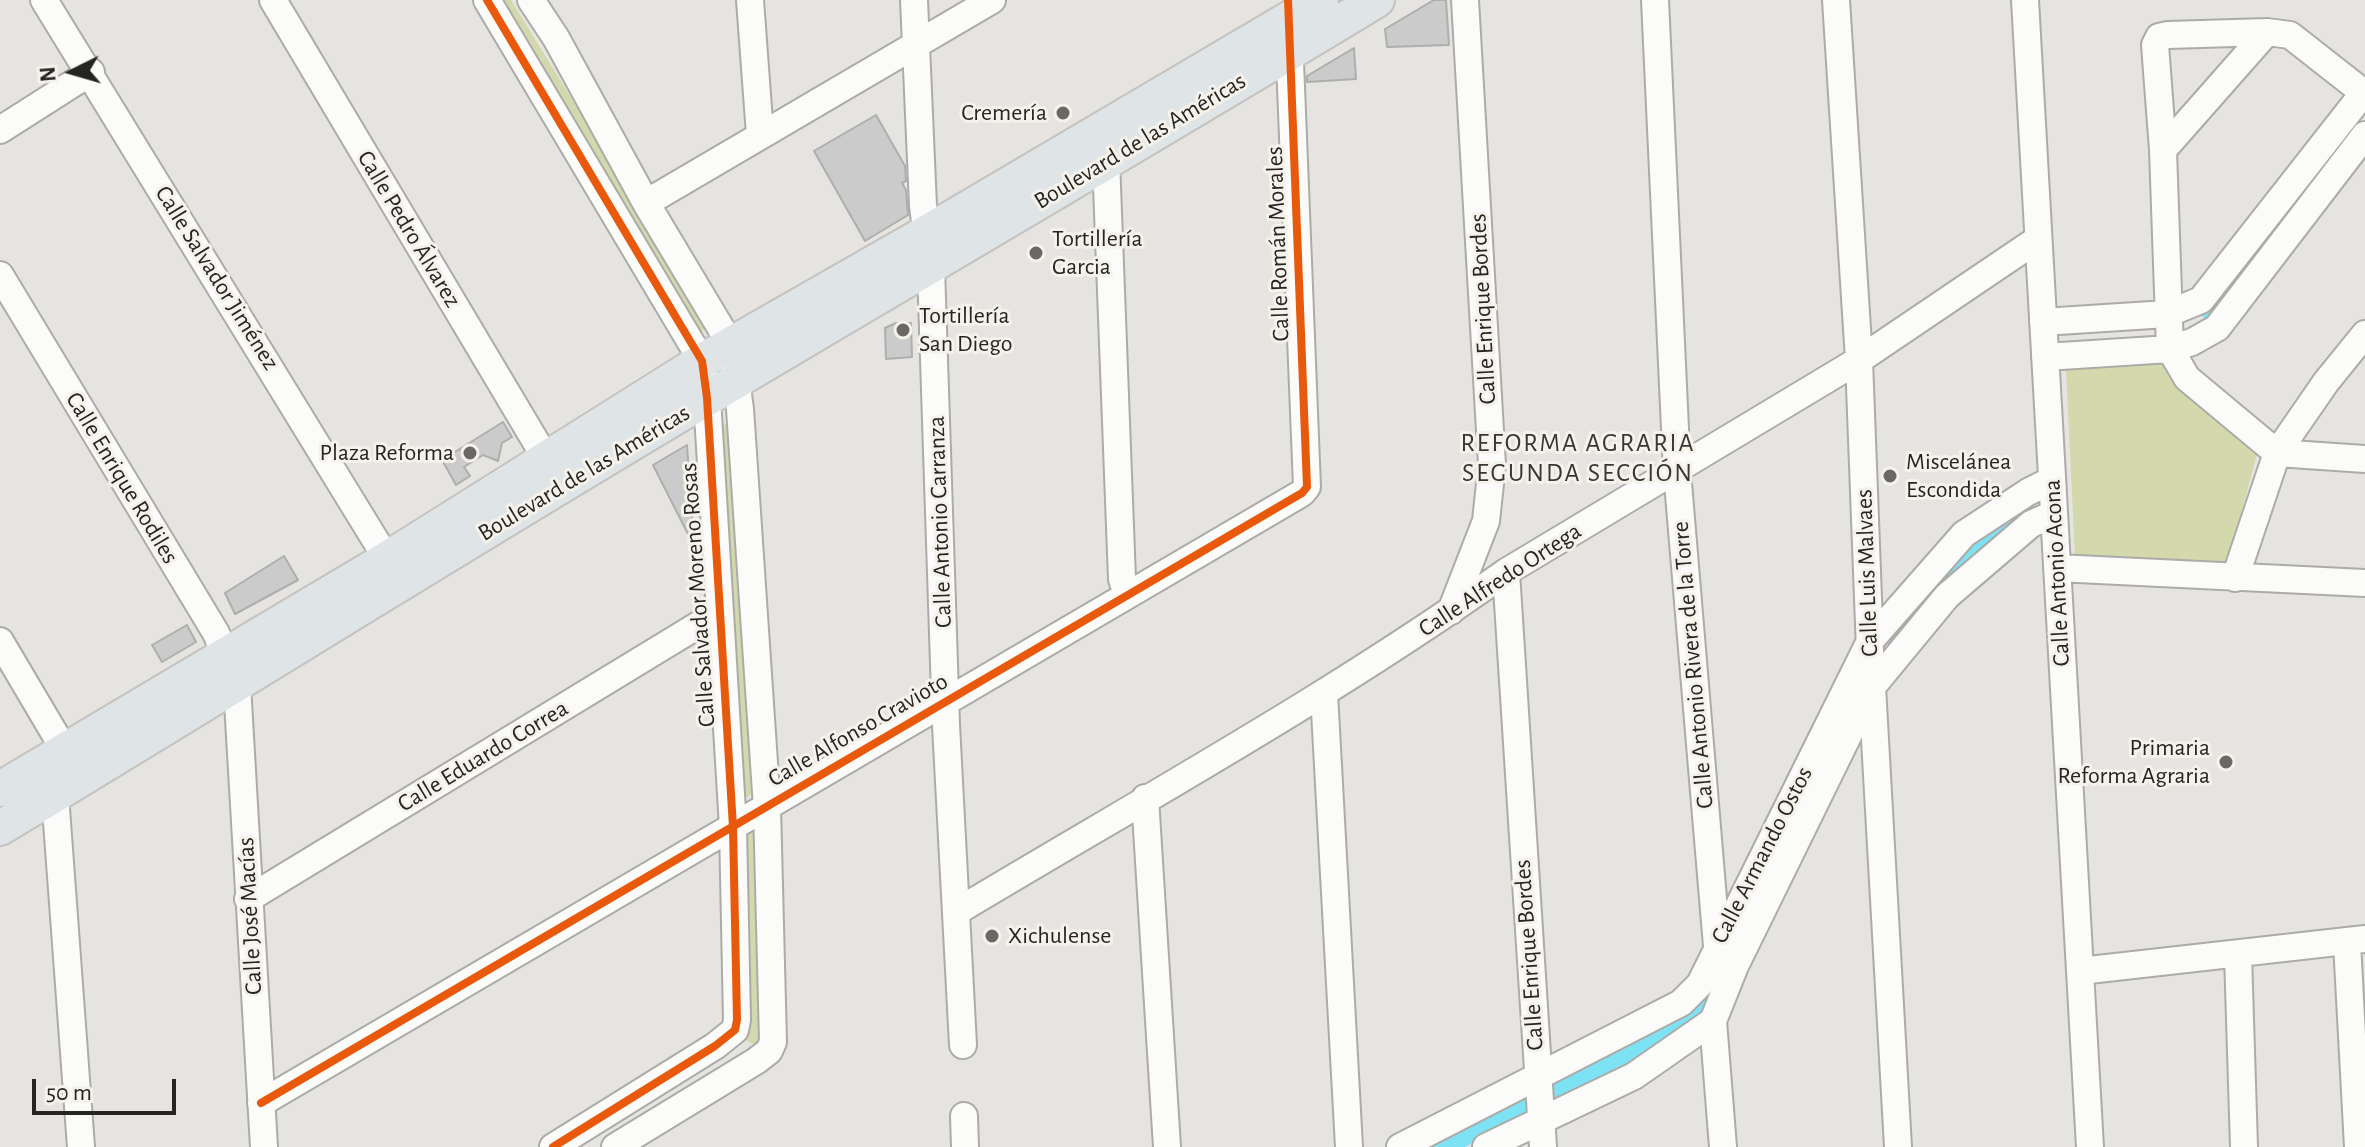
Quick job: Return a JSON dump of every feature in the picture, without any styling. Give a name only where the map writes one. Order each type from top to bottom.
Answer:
[{"type":"main road","name":"Boulevard de las Américas","points":[[0,828],[55,795],[387,559],[545,457],[716,353],[926,233],[1288,10],[1321,0]]},
{"type":"main road","name":"Boulevard de las Américas","points":[[0,789],[65,751],[231,670],[262,668],[707,398],[931,268],[1106,160],[1377,0]]},
{"type":"street","name":"Calle Salvador Jiménez","points":[[44,0],[91,72],[387,559]]},
{"type":"street","name":"Calle Pedro Álvarez","points":[[273,0],[545,457]]},
{"type":"street","name":"Calle Salvador Moreno Rosas","points":[[487,0],[737,381],[767,807],[773,1042],[769,1051],[735,1074],[615,1147]]},
{"type":"street","name":"Calle Salvador Moreno Rosas","points":[[531,0],[556,38],[646,203],[716,353],[707,398],[733,827],[737,1020],[735,1030],[715,1046],[553,1147]]},
{"type":"street","points":[[555,0],[556,38]]},
{"type":"street","points":[[750,0],[760,135]]},
{"type":"street","name":"Calle Antonio Carranza","points":[[914,0],[926,233],[931,268],[946,702],[963,1045]]},
{"type":"street","points":[[646,203],[992,0]]},
{"type":"street","name":"Calle Enrique Bordes","points":[[1451,611],[1486,521],[1492,465],[1465,0]]},
{"type":"street","name":"Calle Antonio Rivera de la Torre","points":[[1655,0],[1677,471],[1717,946]]},
{"type":"street","name":"Calle Luis Malvaes","points":[[1836,0],[1859,360],[1872,687],[1898,1147]]},
{"type":"street","name":"Calle Antonio Acona","points":[[2025,0],[2090,1147]]},
{"type":"street","name":"Calle Román Morales","points":[[1288,10],[1307,487]]},
{"type":"street","points":[[2163,150],[2267,32]]},
{"type":"street","points":[[2043,322],[2167,314],[2201,300],[2364,92],[2290,35],[2267,32],[2159,37],[2155,45],[2163,150],[2167,314],[2170,349],[2187,378],[2277,453],[2365,459]]},
{"type":"street","points":[[0,130],[91,72]]},
{"type":"street","points":[[2045,357],[2170,349],[2192,342],[2217,328],[2365,135]]},
{"type":"street","points":[[1106,160],[1122,579],[1127,595]]},
{"type":"street","name":"Calle Alfredo Ortega","points":[[956,912],[1324,693],[1506,572],[1859,360],[2038,239]]},
{"type":"street","name":"Calle Enrique Rodiles","points":[[0,275],[216,633],[231,670]]},
{"type":"street","points":[[2235,578],[2277,453],[2326,382],[2365,334]]},
{"type":"street","name":"Calle Armando Ostos","points":[[1713,1021],[1829,748],[1870,641],[1964,534],[2052,480]]},
{"type":"street","name":"Calle Alfonso Cravioto","points":[[261,1103],[1296,498],[1307,487]]},
{"type":"street","name":"Calle Armando Ostos","points":[[1400,1147],[1681,1003],[1700,984],[1717,946],[1829,748],[1872,687],[1947,596],[2031,524],[2054,514]]},
{"type":"street","points":[[2057,568],[2365,583]]},
{"type":"street","name":"Calle Enrique Bordes","points":[[1506,572],[1543,1147]]},
{"type":"street","name":"Calle Eduardo Correa","points":[[248,899],[718,613]]},
{"type":"street","points":[[0,641],[65,751]]},
{"type":"street","name":"Calle José Macías","points":[[231,670],[264,1147]]},
{"type":"street","points":[[1324,693],[1349,1147]]},
{"type":"street","points":[[55,795],[81,1147]]},
{"type":"street","points":[[1145,798],[1167,1147]]},
{"type":"street","points":[[2080,971],[2356,941],[2358,1147]]},
{"type":"street","points":[[2238,955],[2244,1147]]},
{"type":"street","points":[[1486,1147],[1634,1076],[1713,1021]]},
{"type":"street","points":[[1713,1021],[1723,1147]]},
{"type":"street","points":[[715,1046],[735,1074]]},
{"type":"street","points":[[964,1116],[965,1147]]},
{"type":"green space","points":[[498,0],[511,0],[711,326],[697,334]]},
{"type":"green space","points":[[2164,360],[2165,371],[2257,444],[2229,560],[2223,565],[2075,557],[2066,369]]},
{"type":"green space","points":[[732,420],[752,794],[736,804],[715,431]]},
{"type":"green space","points":[[754,821],[763,1048],[747,1041],[738,830]]},
{"type":"building","points":[[1434,0],[1446,0],[1449,45],[1387,47],[1385,29]]},
{"type":"building","points":[[1354,48],[1356,79],[1307,82],[1307,76]]},
{"type":"building","points":[[876,115],[905,166],[906,181],[902,183],[906,190],[908,215],[865,241],[814,151]]},
{"type":"building","points":[[896,323],[911,323],[912,357],[886,359],[885,328]]},
{"type":"building","name":"Plaza Reforma","points":[[503,422],[512,437],[502,443],[498,461],[483,455],[464,467],[470,476],[456,485],[442,460]]},
{"type":"building","points":[[687,445],[694,546],[653,465]]},
{"type":"building","points":[[284,556],[298,580],[235,614],[225,593]]},
{"type":"building","points":[[187,625],[196,642],[162,662],[152,645]]},
{"type":"waterway","points":[[2211,311],[2292,209]]},
{"type":"waterway","points":[[1893,635],[1961,562],[2020,519]]},
{"type":"waterway","points":[[1443,1147],[1664,1034],[1700,1002],[1716,978]]},
{"type":"cycle path","points":[[487,0],[702,361],[707,398],[733,827],[735,1030],[715,1046],[553,1147]]},
{"type":"cycle path","points":[[261,1103],[1302,493],[1307,487],[1288,0]]},
{"type":"place","name":"Cremería","points":[[1063,113]]},
{"type":"place","name":"Tortillería Garcia","points":[[1036,253]]},
{"type":"place","name":"Tortillería San Diego","points":[[903,330]]},
{"type":"place","name":"Plaza Reforma","points":[[470,453]]},
{"type":"place","name":"Miscelánea Escondida","points":[[1890,476]]},
{"type":"place","name":"Primaria Reforma Agraria","points":[[2226,762]]},
{"type":"place","name":"Xichulense","points":[[992,936]]},
{"type":"district","name":"REFORMA AGRARIA SEGUNDA SECCIÓN","points":[[1578,458]]}]
